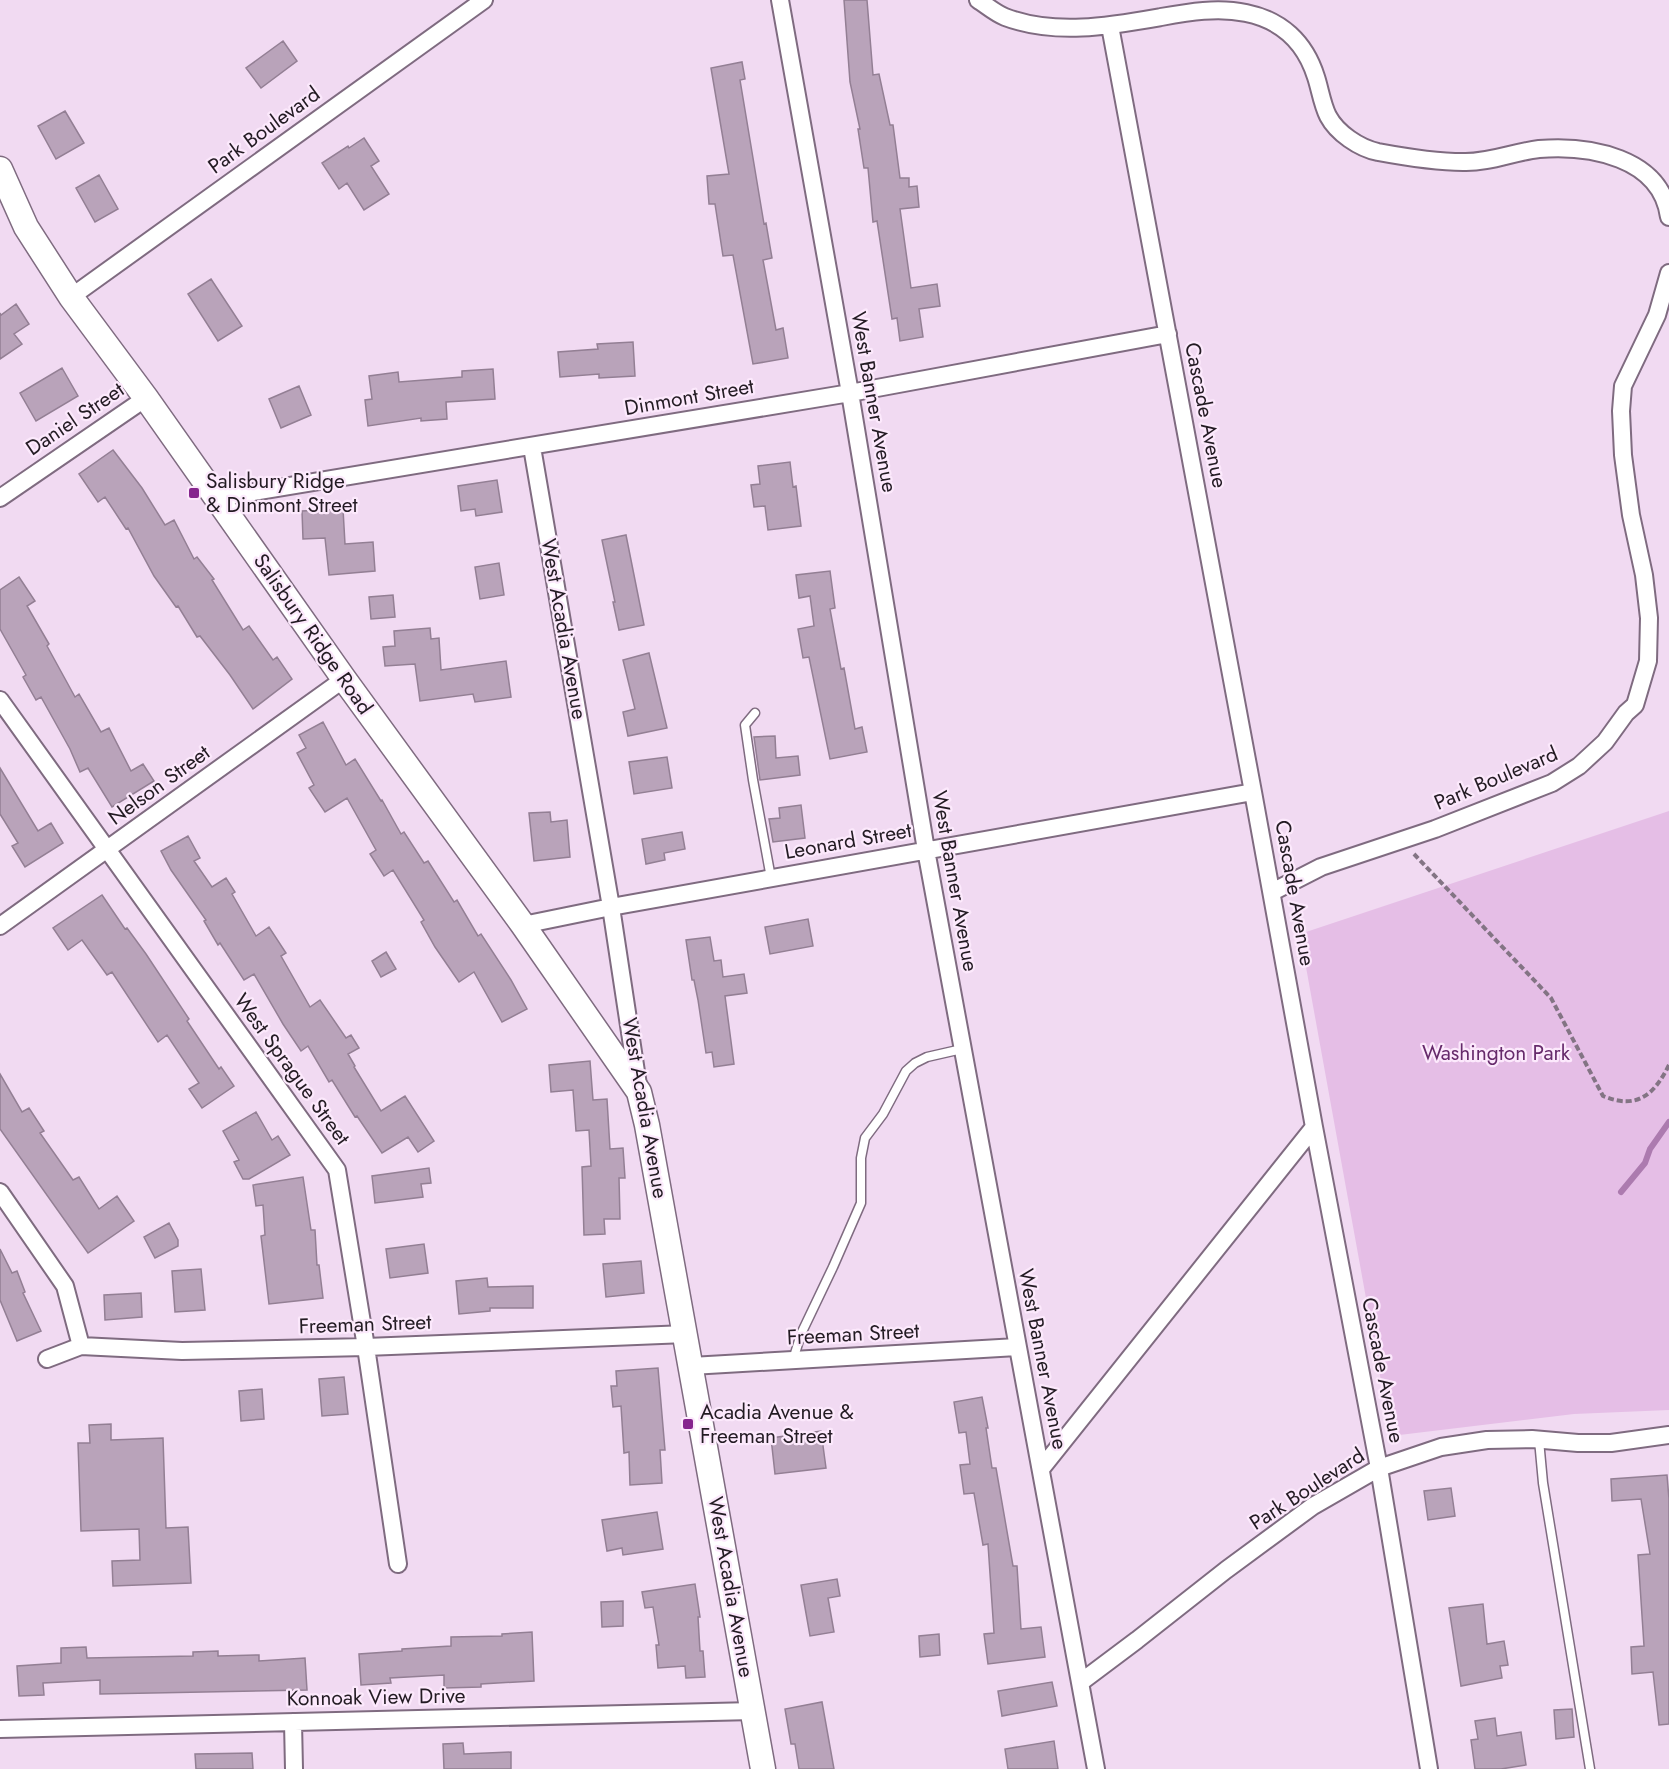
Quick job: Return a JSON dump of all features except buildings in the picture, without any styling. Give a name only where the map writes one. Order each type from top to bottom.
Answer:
[{"type":"street","name":"Park Boulevard","points":[[71,297],[484,0]]},
{"type":"street","name":"West Banner Avenue","points":[[780,0],[850,393],[926,849],[1096,1769]]},
{"type":"street","points":[[978,0],[1004,16],[1055,28],[1110,26],[1187,13],[1221,10],[1247,13],[1272,21],[1287,30],[1303,51],[1315,74],[1328,116],[1345,136],[1360,146],[1376,152],[1462,163],[1539,149],[1574,148],[1600,152],[1625,160],[1640,169],[1653,181],[1663,195],[1669,217]]},
{"type":"street","name":"Cascade Avenue","points":[[1110,26],[1379,1468],[1429,1769]]},
{"type":"street","name":"Salisbury Ridge Road","points":[[0,169],[26,227],[71,297],[146,398],[639,1092]]},
{"type":"street","name":"Park Boulevard","points":[[1272,892],[1321,867],[1504,803],[1552,783],[1579,766],[1605,742],[1626,712],[1635,705],[1648,661],[1649,618],[1644,575],[1631,515],[1624,465],[1621,411],[1623,386],[1657,315],[1669,273]]},
{"type":"street","name":"Dinmont Street","points":[[217,498],[850,393],[1168,334]]},
{"type":"street","name":"Daniel Street","points":[[0,498],[146,398]]},
{"type":"street","name":"West Acadia Avenue","points":[[532,447],[611,907],[639,1092],[686,1334],[764,1769]]},
{"type":"street","name":"Nelson Street","points":[[0,926],[344,679]]},
{"type":"street","name":"West Sprague Street","points":[[0,700],[337,1170],[398,1564]]},
{"type":"street","name":"Leonard Street","points":[[523,926],[611,907],[926,849],[1253,792]]},
{"type":"street","points":[[1041,1469],[1314,1127]]},
{"type":"street","points":[[0,1192],[65,1286],[81,1346]]},
{"type":"street","name":"Freeman Street","points":[[47,1359],[81,1346],[182,1351],[366,1347],[686,1334]]},
{"type":"street","name":"Freeman Street","points":[[691,1366],[1017,1347]]},
{"type":"street","name":"Park Boulevard","points":[[1081,1682],[1313,1506],[1379,1468],[1441,1447],[1487,1440],[1611,1443],[1669,1435]]},
{"type":"street","name":"Konnoak View Drive","points":[[0,1729],[754,1711]]},
{"type":"street","points":[[292,1722],[294,1769]]},
{"type":"lane","points":[[755,713],[745,725],[771,878]]},
{"type":"lane","points":[[794,1360],[801,1334],[861,1203],[861,1158],[865,1138],[883,1114],[906,1071],[927,1057],[962,1049]]},
{"type":"lane","points":[[1539,1440],[1543,1483],[1590,1769]]},
{"type":"path","points":[[1401,840],[1551,998],[1603,1096],[1619,1102],[1634,1102],[1659,1084],[1669,1065]]},
{"type":"green space","name":"Washington Park","points":[[1669,811],[1669,1410],[1574,1414],[1391,1436],[1300,934]]},
{"type":"waterway","points":[[1621,1192],[1645,1163],[1650,1149],[1669,1122]]},
{"type":"place","name":"Salisbury Ridge & Dinmont Street","points":[[194,493]]},
{"type":"place","name":"Acadia Avenue & Freeman Street","points":[[688,1424]]}]
